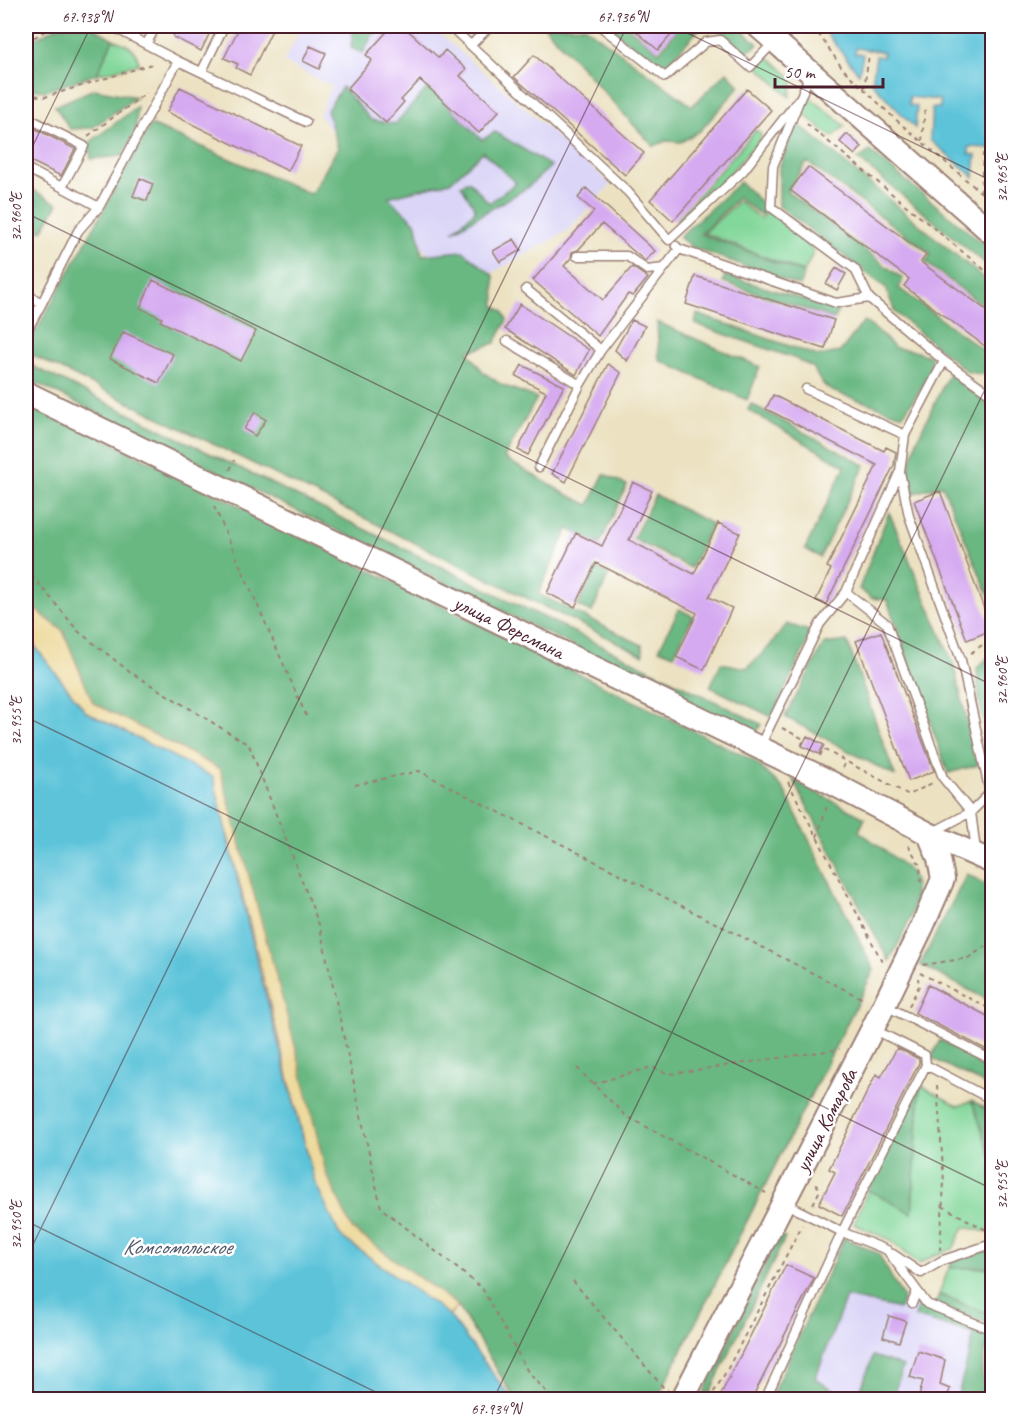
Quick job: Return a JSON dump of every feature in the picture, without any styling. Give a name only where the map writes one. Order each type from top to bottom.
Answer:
[{"type":"street","points":[[758,26],[993,233]]},
{"type":"street","name":"улица Ферсмана","points":[[26,393],[835,784],[985,865]]},
{"type":"street","points":[[929,834],[939,859],[943,879]]},
{"type":"street","points":[[943,879],[956,866],[985,865]]},
{"type":"street","name":"улица Комарова","points":[[677,1396],[776,1198],[873,1028],[878,1004],[922,927],[943,879]]},
{"type":"lane","points":[[111,26],[306,122]]},
{"type":"lane","points":[[147,44],[156,26]]},
{"type":"lane","points":[[202,71],[224,26]]},
{"type":"lane","points":[[450,26],[628,192],[679,249],[836,303],[869,298]]},
{"type":"lane","points":[[471,45],[490,26]]},
{"type":"lane","points":[[600,26],[665,77],[706,42],[720,40],[750,67],[775,40]]},
{"type":"lane","points":[[26,332],[78,231],[99,207],[170,76],[175,59]]},
{"type":"lane","points":[[810,73],[773,166],[771,207],[855,269],[869,298],[944,361],[993,395]]},
{"type":"lane","points":[[669,240],[742,171],[799,99]]},
{"type":"lane","points":[[26,117],[84,146],[62,187]]},
{"type":"lane","points":[[26,168],[99,207]]},
{"type":"lane","points":[[539,467],[580,385],[601,350],[679,249]]},
{"type":"lane","points":[[577,256],[627,256],[647,270],[663,268]]},
{"type":"lane","points":[[526,289],[601,350]]},
{"type":"lane","points":[[26,294],[42,303]]},
{"type":"lane","points":[[507,341],[580,385]]},
{"type":"lane","points":[[759,749],[820,624],[846,591],[900,471],[905,435],[944,361]]},
{"type":"lane","points":[[806,389],[905,435]]},
{"type":"lane","points":[[900,471],[909,516],[961,660],[992,792],[971,812],[929,834]]},
{"type":"lane","points":[[846,591],[887,624],[943,778],[971,812],[985,865]]},
{"type":"lane","points":[[878,1004],[993,1060]]},
{"type":"lane","points":[[765,1400],[842,1232],[926,1065],[925,1055],[873,1028]]},
{"type":"lane","points":[[926,1065],[993,1100]]},
{"type":"lane","points":[[776,1198],[842,1232],[887,1250],[921,1273],[940,1262],[993,1244]]},
{"type":"lane","points":[[887,1250],[927,1304],[993,1330]]},
{"type":"lane","points":[[912,1303],[917,1291]]},
{"type":"lane","points":[[989,1400],[993,1385]]},
{"type":"path","points":[[26,42],[54,26]]},
{"type":"path","points":[[813,26],[843,69],[894,118],[993,202]]},
{"type":"path","points":[[864,89],[869,55]]},
{"type":"path","points":[[26,94],[45,98],[175,59]]},
{"type":"path","points":[[79,143],[170,76]]},
{"type":"path","points":[[921,141],[925,107]]},
{"type":"path","points":[[807,124],[993,276]]},
{"type":"path","points":[[981,193],[983,153]]},
{"type":"path","points":[[234,460],[214,506],[308,720]]},
{"type":"path","points":[[26,568],[78,631],[130,672],[249,745],[320,927],[381,1208],[482,1288],[528,1372],[554,1400]]},
{"type":"path","points":[[961,660],[993,638]]},
{"type":"path","points":[[771,723],[804,739],[800,748]]},
{"type":"path","points":[[820,757],[823,749],[909,795],[943,778]]},
{"type":"path","points":[[817,837],[835,784],[846,761]]},
{"type":"path","points":[[355,785],[419,771],[878,1004]]},
{"type":"path","points":[[786,779],[888,973]]},
{"type":"path","points":[[907,841],[920,866],[921,885]]},
{"type":"path","points":[[985,865],[993,895]]},
{"type":"path","points":[[920,965],[968,958],[993,942]]},
{"type":"path","points":[[904,1015],[919,986],[917,971],[993,1010]]},
{"type":"path","points":[[593,1083],[652,1068],[669,1074],[835,1050]]},
{"type":"path","points":[[577,1068],[625,1116],[776,1198]]},
{"type":"path","points":[[936,1070],[944,1182],[940,1262]]},
{"type":"path","points":[[709,1400],[726,1372],[819,1192],[816,1178]]},
{"type":"path","points":[[942,1206],[993,1234]]},
{"type":"path","points":[[573,1281],[663,1387],[677,1396]]},
{"type":"shaded area","points":[[302,26],[431,26],[611,184],[567,231],[458,292],[319,115],[332,86],[284,62]]},
{"type":"shaded area","points":[[840,1279],[990,1333],[972,1399],[800,1400]]},
{"type":"green space","points":[[58,26],[91,26],[113,39],[97,74],[45,91],[26,88],[26,44]]},
{"type":"green space","points":[[353,26],[385,26],[372,36],[363,53],[351,48]]},
{"type":"green space","points":[[544,26],[584,26],[692,106],[727,72],[740,86],[700,131],[681,142],[666,141],[653,146]]},
{"type":"green space","points":[[608,26],[627,26],[659,52],[680,26],[700,28],[662,70]]},
{"type":"green space","points":[[714,26],[737,26],[758,44],[745,54]]},
{"type":"green space","points":[[113,39],[130,47],[136,54],[139,64],[97,74]]},
{"type":"green space","points":[[768,56],[793,79],[790,97],[758,67]]},
{"type":"green space","points":[[429,86],[482,140],[495,132],[551,166],[527,188],[453,231],[476,210],[461,185],[469,181],[489,203],[516,183],[483,152],[450,182],[388,197],[417,224],[422,255],[463,251],[494,276],[495,306],[503,311],[507,320],[495,343],[468,352],[483,372],[502,385],[537,398],[504,458],[589,505],[604,474],[627,485],[600,544],[568,529],[538,594],[642,645],[643,655],[26,352],[151,125],[311,194],[338,148],[327,110],[342,87],[371,120],[395,124]]},
{"type":"green space","points":[[94,89],[136,97],[92,128],[70,129],[55,106]]},
{"type":"green space","points":[[806,94],[845,126],[832,137],[800,111]]},
{"type":"green space","points":[[137,107],[136,131],[122,156],[91,159],[89,143]]},
{"type":"green space","points":[[797,123],[992,285],[992,312],[925,262],[931,254],[807,162],[787,191],[903,279],[899,288],[992,357],[992,365],[987,375],[968,372],[895,312],[886,288],[779,206],[779,168]]},
{"type":"green space","points":[[756,130],[761,134],[760,140],[684,222],[676,221]]},
{"type":"green space","points":[[870,151],[992,251],[992,269],[858,159]]},
{"type":"green space","points":[[740,182],[767,208],[761,215],[738,198],[701,234],[804,273],[800,286],[692,247],[679,237]]},
{"type":"green space","points":[[26,186],[58,204],[42,231],[26,221]]},
{"type":"green space","points":[[739,201],[760,219],[768,211],[814,251],[804,272],[704,233]]},
{"type":"green space","points":[[725,275],[838,310],[835,319],[723,282]]},
{"type":"green space","points":[[697,314],[818,356],[840,352],[864,321],[895,348],[911,350],[932,357],[927,380],[903,415],[827,388],[817,376],[814,368],[796,359],[695,324]]},
{"type":"green space","points":[[657,322],[760,367],[747,400],[659,360]]},
{"type":"green space","points":[[26,363],[761,724],[755,735],[26,378]]},
{"type":"green space","points":[[951,369],[992,401],[992,603],[942,485],[914,493],[908,472],[917,440]]},
{"type":"green space","points":[[26,400],[753,760],[783,788],[874,970],[657,1399],[515,1399],[458,1306],[352,1229],[326,1173],[220,769],[93,703],[63,631],[33,608],[26,606]]},
{"type":"green space","points":[[751,404],[865,465],[820,557],[805,549],[845,466],[748,410]]},
{"type":"green space","points":[[655,495],[712,524],[691,568],[633,539]]},
{"type":"green space","points":[[889,512],[953,663],[978,765],[948,773],[887,600],[871,598],[859,589]]},
{"type":"green space","points":[[596,568],[609,574],[592,612],[578,606]]},
{"type":"green space","points":[[679,609],[693,616],[674,655],[659,649]]},
{"type":"green space","points":[[787,624],[812,632],[772,717],[710,687],[721,663],[747,668],[768,648]]},
{"type":"green space","points":[[847,641],[895,776],[785,717],[824,644]]},
{"type":"green space","points":[[992,654],[992,750],[990,751],[979,700],[977,668]]},
{"type":"green space","points":[[793,780],[865,818],[859,831],[911,873],[915,883],[914,906],[889,961]]},
{"type":"green space","points":[[967,874],[992,888],[992,1002],[920,965]]},
{"type":"green space","points":[[940,1040],[992,1065],[992,1088],[931,1058]]},
{"type":"green space","points":[[920,1085],[958,1106],[972,1101],[992,1159],[992,1233],[964,1227],[953,1249],[919,1264],[890,1240],[854,1224],[868,1190],[912,1212]]},
{"type":"green space","points":[[920,1085],[912,1213],[868,1190]]},
{"type":"green space","points":[[972,1101],[992,1112],[992,1159]]},
{"type":"green space","points":[[779,1236],[785,1238],[709,1394],[704,1392]]},
{"type":"green space","points":[[844,1238],[878,1253],[903,1298],[900,1309],[846,1297],[815,1379],[850,1399],[770,1399]]},
{"type":"green space","points":[[992,1248],[992,1267],[949,1268],[954,1258]]},
{"type":"green space","points":[[949,1268],[992,1268],[992,1295],[987,1313],[939,1294]]},
{"type":"green space","points":[[939,1295],[987,1313],[992,1296],[992,1325],[936,1304]]},
{"type":"green space","points":[[918,1305],[990,1333],[982,1371],[985,1391],[982,1399],[957,1399],[974,1334],[915,1317]]},
{"type":"green space","points":[[873,1356],[903,1366],[892,1399],[861,1389]]},
{"type":"sand","points":[[26,606],[33,608],[63,631],[93,703],[220,769],[298,1057],[326,1173],[352,1229],[458,1306],[449,1315],[340,1236],[314,1180],[213,777],[86,712],[26,635]]},
{"type":"water","points":[[821,26],[992,26],[992,148],[969,147],[969,154],[976,155],[974,177],[930,140],[932,108],[940,108],[940,100],[909,97],[909,105],[917,106],[915,128],[872,83],[876,56],[883,57],[883,52],[856,48],[855,54],[863,54],[859,74]]},
{"type":"water","name":"Комсомольское","points":[[26,635],[86,712],[213,777],[259,969],[314,1180],[340,1236],[449,1315],[510,1399],[26,1399]]},
{"type":"building","points":[[178,26],[213,26],[201,51],[173,37]]},
{"type":"building","points":[[240,26],[274,26],[250,75],[236,68],[238,64],[224,58]]},
{"type":"building","points":[[392,26],[403,26],[439,58],[445,50],[466,69],[460,76],[499,111],[479,133],[420,80],[401,100],[404,102],[386,123],[347,89],[372,60],[366,55]]},
{"type":"building","points":[[630,26],[679,26],[658,50]]},
{"type":"building","points":[[310,46],[326,53],[319,69],[303,61]]},
{"type":"building","points":[[534,55],[644,153],[625,175],[514,77]]},
{"type":"building","points":[[180,87],[301,146],[288,171],[167,112]]},
{"type":"building","points":[[747,89],[771,110],[673,221],[650,200]]},
{"type":"building","points":[[26,124],[75,149],[61,176],[26,159]]},
{"type":"building","points":[[847,134],[862,147],[855,155],[840,142]]},
{"type":"building","points":[[808,167],[926,255],[921,262],[993,315],[993,352],[904,286],[909,279],[790,190]]},
{"type":"building","points":[[140,178],[153,184],[147,201],[133,196]]},
{"type":"building","points":[[586,188],[655,251],[645,261],[602,224],[578,250],[572,252],[571,258],[564,266],[603,300],[632,267],[648,278],[633,296],[628,294],[598,336],[533,280],[594,211],[578,198]]},
{"type":"building","points":[[514,239],[521,250],[500,262],[493,251]]},
{"type":"building","points":[[836,268],[846,274],[837,290],[826,284]]},
{"type":"building","points":[[695,276],[834,320],[825,349],[686,304]]},
{"type":"building","points":[[153,280],[256,331],[241,361],[160,321],[162,318],[140,308]]},
{"type":"building","points":[[520,304],[589,350],[576,375],[505,329]]},
{"type":"building","points":[[632,320],[645,326],[627,361],[615,350]]},
{"type":"building","points":[[123,332],[173,354],[159,383],[110,359]]},
{"type":"building","points":[[608,364],[621,373],[566,482],[552,474]]},
{"type":"building","points":[[522,365],[564,386],[528,455],[518,450],[546,392],[516,376]]},
{"type":"building","points":[[773,395],[884,451],[886,447],[896,452],[894,465],[826,604],[816,600],[831,569],[827,567],[877,465],[766,409]]},
{"type":"building","points":[[255,412],[266,420],[255,436],[244,429]]},
{"type":"building","points":[[633,482],[652,491],[629,540],[694,574],[718,523],[740,533],[709,597],[732,608],[704,670],[676,657],[697,613],[596,563],[575,607],[547,593],[576,533],[602,546]]},
{"type":"building","points":[[940,491],[992,630],[967,640],[914,501]]},
{"type":"building","points":[[881,632],[934,771],[909,781],[856,641]]},
{"type":"building","points":[[807,736],[824,745],[819,754],[802,746]]},
{"type":"building","points":[[928,985],[993,1019],[993,1053],[915,1013]]},
{"type":"building","points":[[897,1048],[919,1059],[919,1063],[842,1216],[819,1204],[835,1172],[829,1169],[876,1074],[881,1077]]},
{"type":"building","points":[[786,1265],[814,1278],[751,1400],[718,1400]]},
{"type":"building","points":[[889,1316],[906,1321],[899,1342],[883,1337]]},
{"type":"building","points":[[918,1351],[945,1360],[940,1385],[950,1389],[946,1400],[918,1400],[923,1381],[910,1377]]}]
